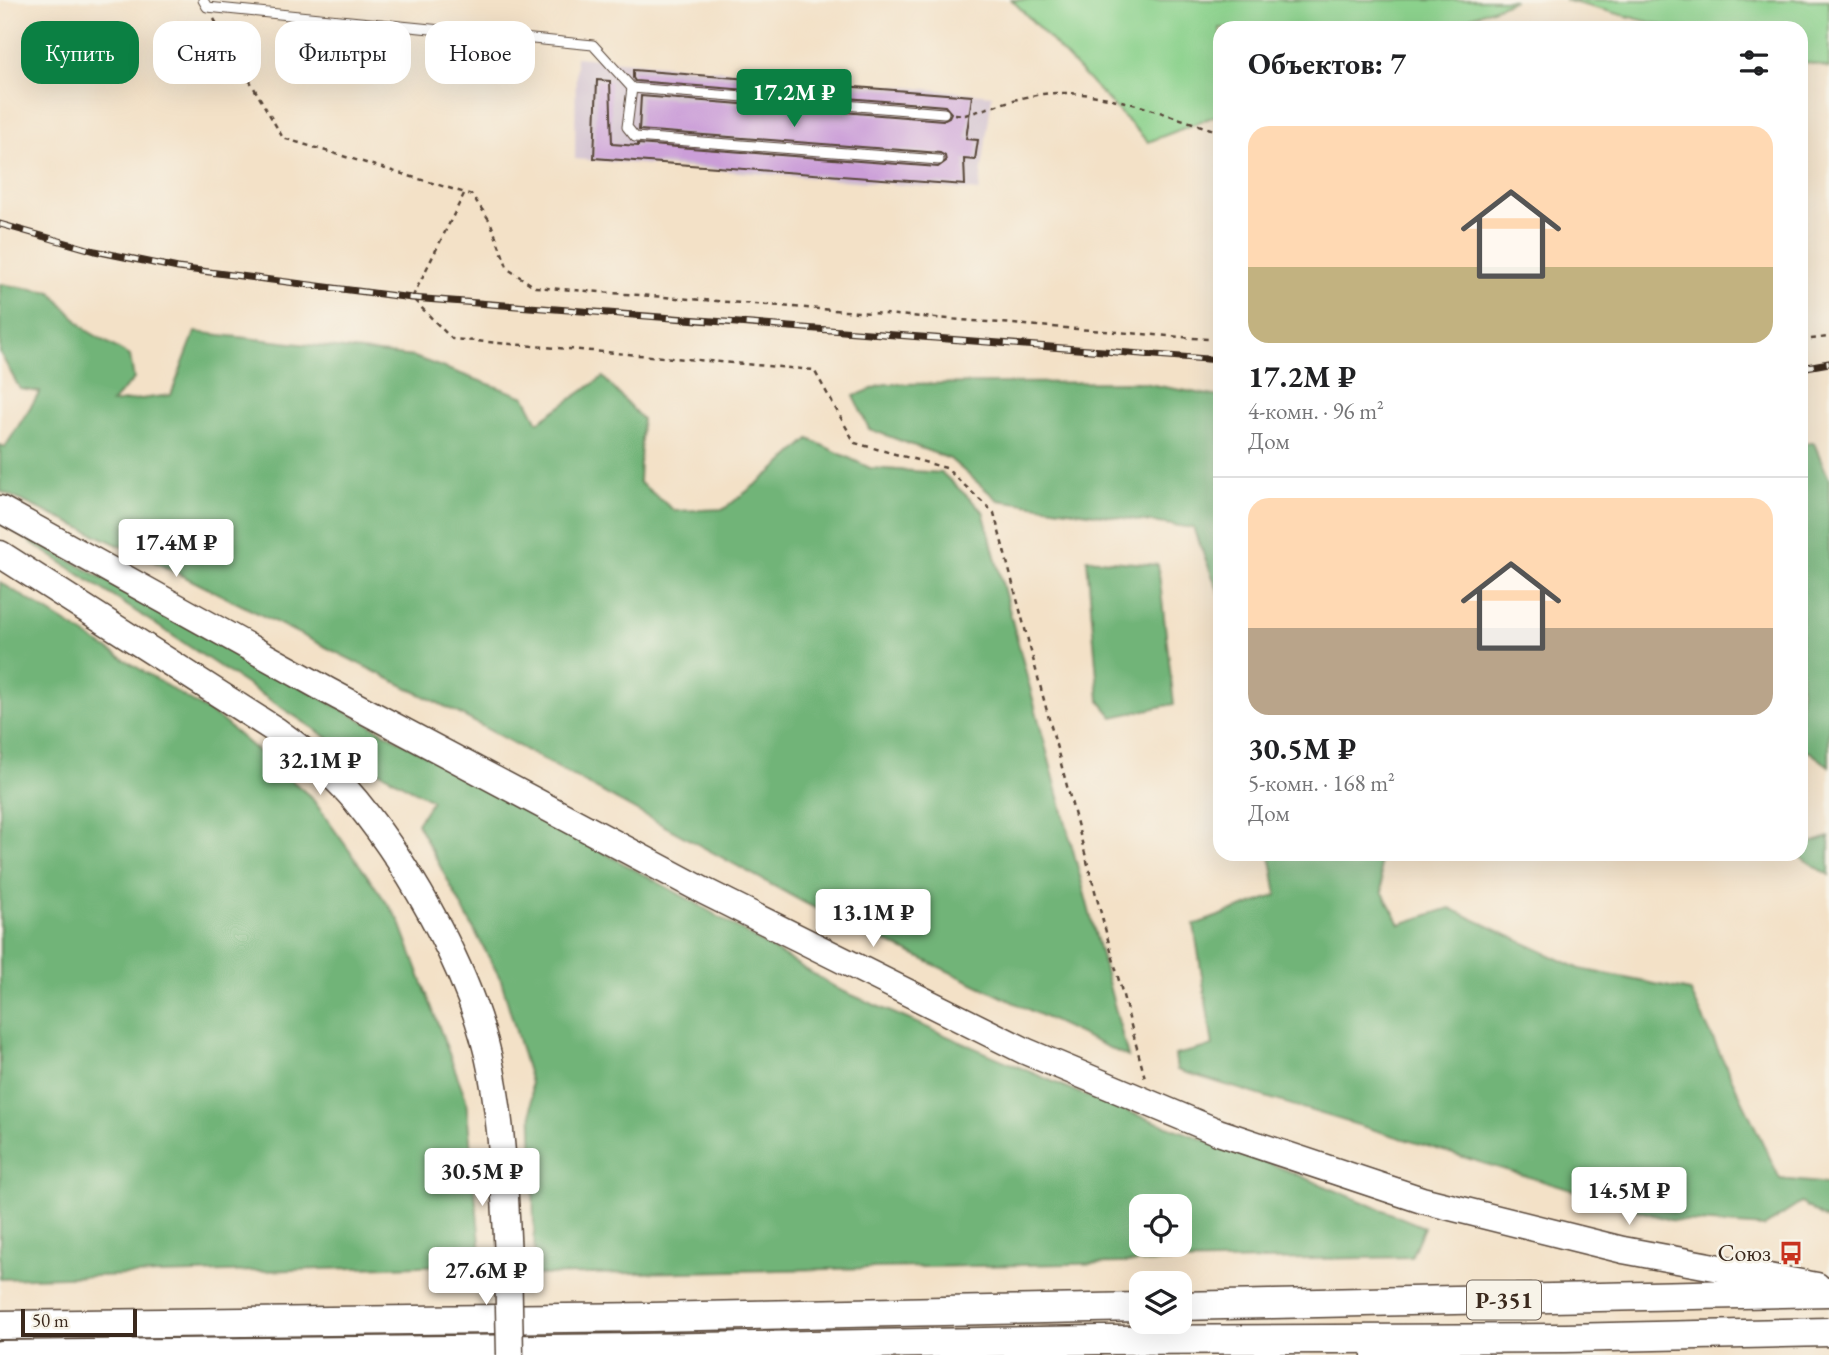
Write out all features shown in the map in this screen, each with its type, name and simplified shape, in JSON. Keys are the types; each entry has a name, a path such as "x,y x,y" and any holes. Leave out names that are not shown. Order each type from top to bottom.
{"main road":[{"path":"0,509 328,691 704,891 1026,1051 1218,1132 1422,1200 1623,1250 1829,1290"},
{"path":"0,554 287,738 335,779 375,827 417,892 445,942 480,1025 491,1066 498,1109 508,1259 510,1355"},
{"name":"Р-351","path":"1192,1306 1829,1290"},
{"path":"0,1325 652,1317 1129,1307"},
{"name":"Р-351","path":"0,1355 1101,1340 1565,1338 1829,1332"},
{"path":"1375,1355 1520,1346 1565,1338"},
{"path":"641,1348 704,1355"}],"lane":[{"path":"205,4 593,45 632,88 944,113"},
{"path":"632,88 627,127 635,137 939,160"}],"path":[{"path":"205,4 284,138 472,195 490,221 508,269 535,287 1213,339"},
{"path":"944,113 965,115 1042,94 1081,93 1130,104 1213,130"},
{"path":"464,194 412,298 452,339 814,370 855,443 946,468 994,513 1152,1104"},
{"path":"1808,339 1829,337"}],"shaded area":[{"path":"576,57 992,95 979,191 575,159"}],"green space":[{"path":"1012,0 1515,0 1461,21 1213,21 1213,117 1148,142"},
{"path":"1564,0 1829,0 1829,68 1808,63 1808,21 1646,21"},
{"path":"0,284 51,292 86,330 130,356 134,379 111,403 171,395 195,332 414,357 525,397 538,422 603,377 642,419 639,482 675,511 724,509 809,439 870,468 942,473 983,511 1128,1057 805,903 458,713 149,559 0,491 0,445 5,447 40,392 20,389 0,353"},
{"path":"1137,382 1213,396 1213,578 1193,528 998,500 950,459 869,429 854,396 885,384"},
{"path":"1808,443 1814,443 1829,479 1829,766 1810,752"},
{"path":"0,522 694,902 840,990 1091,1098 1279,1167 1424,1227 1411,1257 535,1275 531,1083 501,980 417,823 432,800 378,771"},
{"path":"1087,559 1158,565 1174,704 1113,717 1099,700"},
{"path":"0,582 220,719 311,797 399,920 466,1099 482,1264 0,1279"},
{"path":"1829,837 1829,875 1807,861 1808,844"},
{"path":"1271,861 1379,861 1383,893 1400,924 1450,908 1580,969 1690,991 1780,1179 1829,1184 1829,1221 1801,1203 1764,1227 1670,1220 1177,1070 1175,1055 1213,1046 1194,925 1277,895"}],"building":[{"path":"633,70 972,96 966,139 978,140 975,160 964,159 965,185 594,158 597,80 610,81 612,144 938,167 946,161 945,156 940,153 639,130 641,96 943,120 951,113 945,106 635,81"}],"railway":[{"path":"0,224 95,251 178,268 412,298 1213,359"},
{"path":"1808,367 1829,363"}],"place":[{"name":"Союз","path":"1791,1253"}]}
